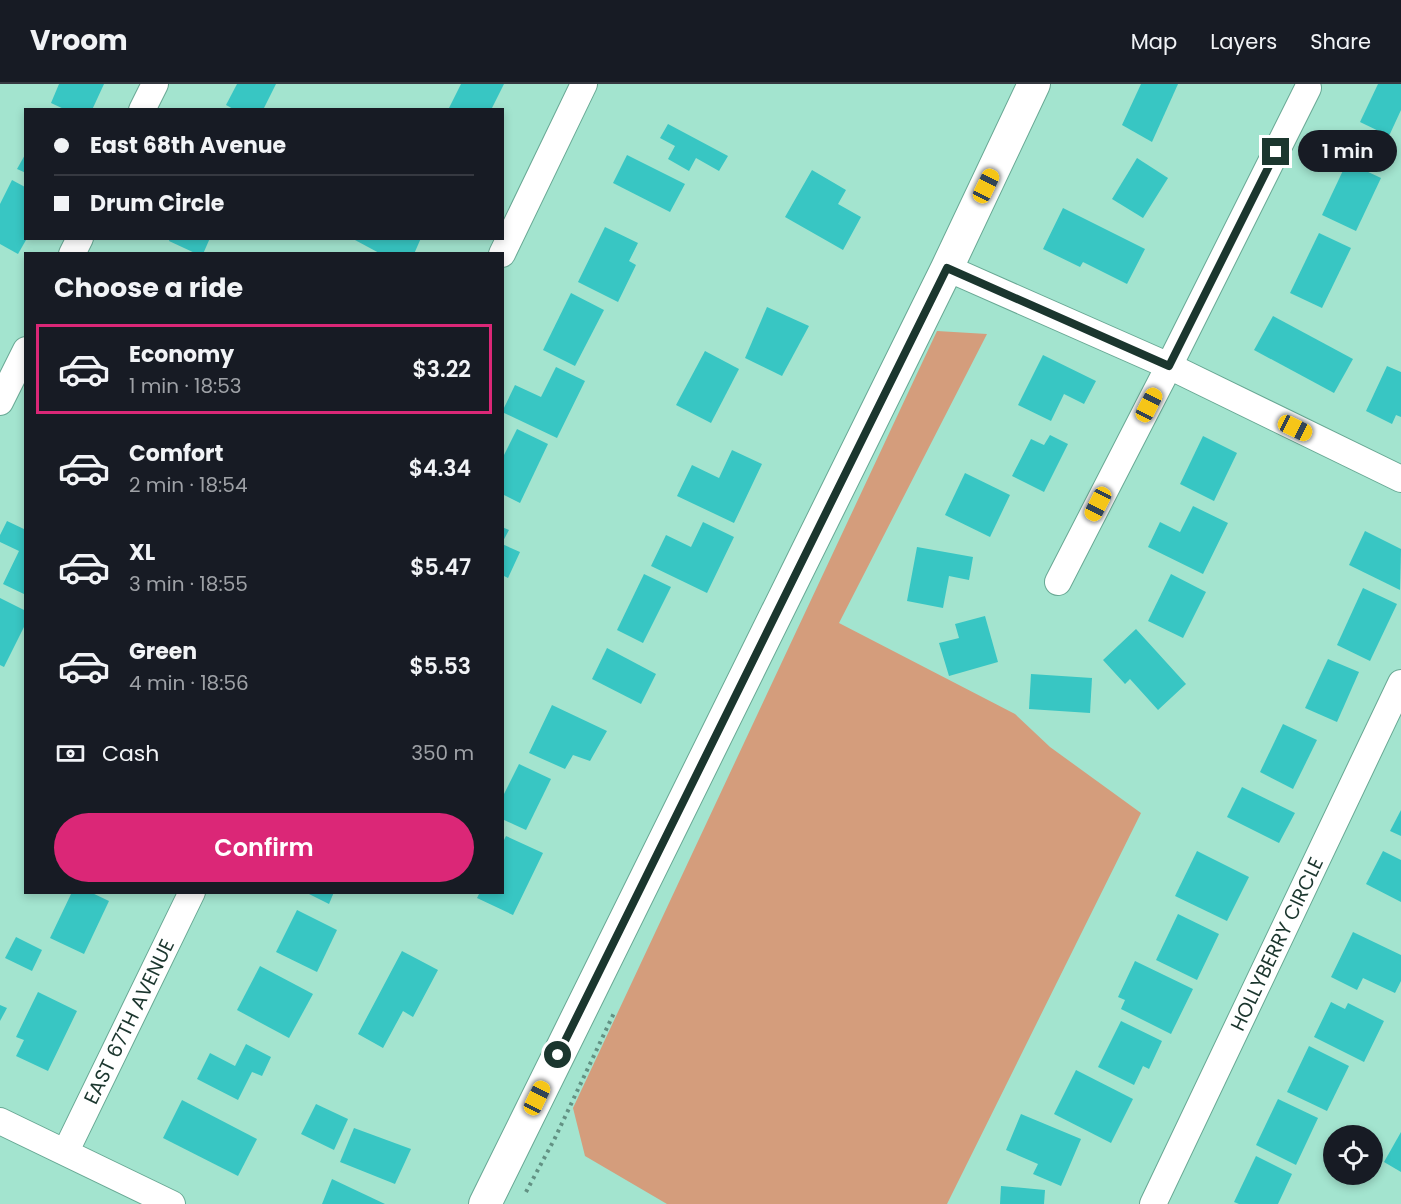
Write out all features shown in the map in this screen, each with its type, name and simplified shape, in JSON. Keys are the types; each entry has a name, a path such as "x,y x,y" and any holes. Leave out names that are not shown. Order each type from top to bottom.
{"street":[{"path":"143,108 155,84"},
{"path":"503,252 584,84"},
{"path":"485,1204 947,268 1034,84"},
{"path":"1058,582 1308,88"},
{"path":"947,268 1169,366 1401,479"},
{"path":"0,402 24,354"},
{"name":"HOLLYBERRY CIRCLE","path":"1154,1204 1401,683"},
{"name":"EAST 67TH AVENUE","path":"66,1151 191,894"},
{"path":"0,1121 172,1204"}],"shaded area":[{"path":"937,331 987,334 839,623 1015,714 1050,747 1141,813 947,1204 667,1204 585,1156 573,1108"}],"building":[{"path":"59,84 104,84 93,108 62,108 51,103"},
{"path":"237,84 276,84 264,108 231,108 226,105"},
{"path":"461,84 504,84 492,108 449,108"},
{"path":"1141,84 1178,84 1152,142 1122,125"},
{"path":"1378,84 1401,84 1401,110 1389,136 1360,122"},
{"path":"668,124 728,156 719,171 696,158 689,171 668,159 675,146 660,138"},
{"path":"627,155 685,184 670,212 613,183"},
{"path":"24,157 24,172 17,169"},
{"path":"1137,158 1168,178 1143,218 1112,199"},
{"path":"1347,162 1381,178 1356,231 1322,215"},
{"path":"812,170 846,190 838,204 861,217 843,250 785,217"},
{"path":"12,180 24,186 24,240 26,240 18,254 0,244 0,204"},
{"path":"1063,208 1145,249 1127,284 1083,262 1080,267 1043,249"},
{"path":"605,227 638,243 629,261 636,265 618,302 578,282"},
{"path":"1319,233 1351,248 1322,308 1290,293"},
{"path":"209,240 204,252 193,252 169,241"},
{"path":"355,240 420,240 415,252 377,252"},
{"path":"571,293 604,310 575,366 543,350"},
{"path":"767,307 809,326 782,376 745,358"},
{"path":"1273,316 1353,359 1334,393 1254,350"},
{"path":"705,351 739,369 711,423 676,405"},
{"path":"1043,355 1096,381 1084,404 1064,394 1051,421 1018,405"},
{"path":"1387,366 1401,372 1401,417 1396,415 1392,424 1366,411"},
{"path":"556,367 585,381 557,438 504,413 504,408 515,385 541,397"},
{"path":"517,429 548,444 520,503 504,495 504,455"},
{"path":"1050,435 1068,444 1044,492 1012,476 1031,439 1044,445"},
{"path":"1203,436 1237,453 1214,501 1180,484"},
{"path":"732,450 762,464 734,523 677,496 692,465 719,478"},
{"path":"965,473 1010,495 990,537 945,515"},
{"path":"1193,506 1228,523 1203,574 1148,547 1160,522 1180,532"},
{"path":"7,521 24,529 24,594 3,584 19,551 0,542 0,535"},
{"path":"703,522 734,537 707,593 651,566 666,535 691,547"},
{"path":"504,528 509,530 504,539"},
{"path":"1365,531 1401,549 1400,590 1349,565"},
{"path":"504,545 520,552 508,578 504,576"},
{"path":"917,547 973,557 969,580 949,576 943,608 907,601"},
{"path":"644,574 671,587 643,643 617,630"},
{"path":"1171,574 1206,592 1183,638 1148,621"},
{"path":"1363,588 1397,604 1370,661 1337,645"},
{"path":"0,598 24,610 24,627 4,667 0,665"},
{"path":"985,616 998,662 949,676 939,643 959,638 955,624"},
{"path":"1136,629 1186,684 1158,710 1130,679 1125,684 1103,660"},
{"path":"607,648 656,674 641,704 592,679"},
{"path":"1328,659 1359,672 1337,722 1305,708"},
{"path":"1031,674 1092,678 1090,713 1029,709"},
{"path":"552,705 607,731 590,761 573,755 565,769 529,753"},
{"path":"1283,724 1317,740 1293,789 1260,772"},
{"path":"519,764 551,779 526,830 504,820 504,794"},
{"path":"1242,787 1295,813 1279,843 1227,817"},
{"path":"1401,810 1401,836 1390,831"},
{"path":"506,836 543,853 513,915 477,898 479,894 504,894 504,840"},
{"path":"1197,851 1249,877 1227,921 1175,896"},
{"path":"1383,851 1401,860 1401,902 1366,884"},
{"path":"71,894 94,894 109,901 84,954 50,938"},
{"path":"309,894 333,894 329,904"},
{"path":"297,910 337,930 317,972 276,952"},
{"path":"1178,914 1219,934 1197,980 1156,960"},
{"path":"1353,932 1401,955 1401,981 1395,993 1363,978 1357,990 1331,977"},
{"path":"16,937 42,950 32,971 5,958"},
{"path":"402,951 438,970 413,1017 403,1011 383,1048 358,1034"},
{"path":"1135,961 1193,989 1171,1034 1121,1009 1125,1000 1118,997"},
{"path":"260,966 313,994 289,1038 237,1010"},
{"path":"38,992 77,1011 48,1071 16,1056 24,1040 16,1037"},
{"path":"1331,1002 1345,1009 1348,1003 1384,1021 1364,1062 1314,1037"},
{"path":"0,1005 7,1008 0,1021"},
{"path":"1121,1021 1162,1041 1149,1069 1143,1066 1134,1085 1098,1067"},
{"path":"246,1044 271,1057 262,1076 252,1072 238,1100 197,1079 210,1053 235,1066"},
{"path":"1309,1046 1349,1066 1327,1111 1287,1092"},
{"path":"1076,1070 1133,1099 1111,1143 1054,1114"},
{"path":"1278,1099 1318,1118 1296,1165 1256,1145"},
{"path":"182,1100 257,1139 238,1176 163,1138"},
{"path":"316,1104 348,1119 334,1150 301,1134"},
{"path":"1021,1114 1081,1139 1061,1186 1033,1174 1038,1164 1006,1150"},
{"path":"354,1128 411,1149 395,1184 340,1162"},
{"path":"1401,1132 1401,1172 1384,1162"},
{"path":"1256,1156 1292,1174 1278,1204 1234,1202"},
{"path":"332,1179 385,1204 322,1204"},
{"path":"1001,1186 1045,1190 1044,1204 1000,1204"}],"route":[{"path":"558,1055 947,268 1169,366 1276,152"}]}
